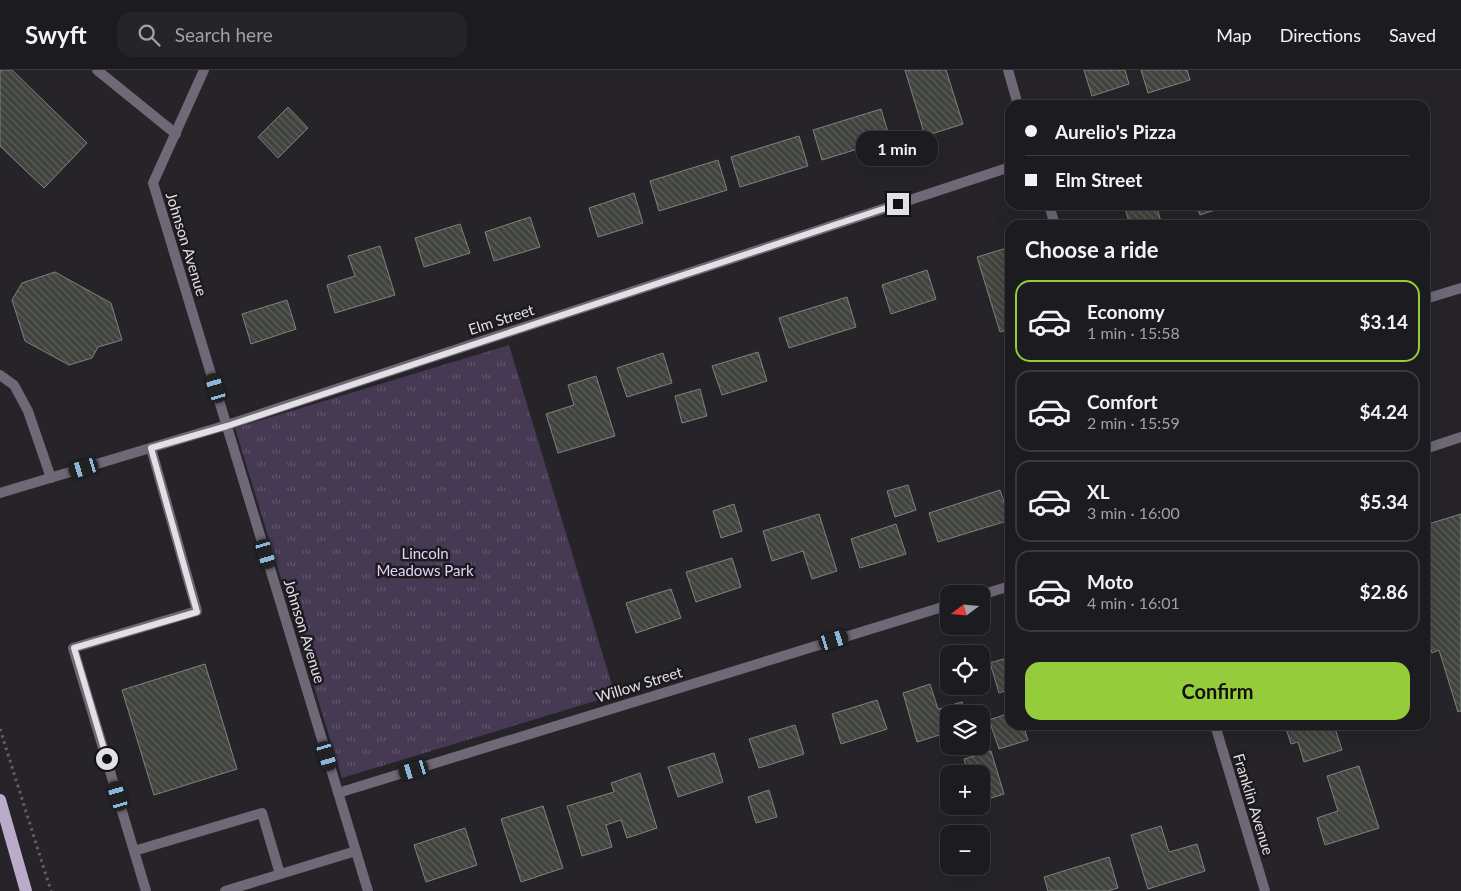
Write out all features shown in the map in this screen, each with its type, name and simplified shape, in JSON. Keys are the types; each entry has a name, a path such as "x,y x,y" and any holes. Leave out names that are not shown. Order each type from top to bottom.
{"main road":[{"path":"0,800 26,891"}],"street":[{"path":"97,70 176,134"},
{"name":"Johnson Avenue","path":"204,70 153,183 368,891"},
{"path":"1008,70 1017,100"},
{"name":"Elm Street","path":"0,493 227,426 1005,169"},
{"path":"1430,298 1461,288"},
{"path":"0,375 14,385 28,411 51,478"},
{"path":"1430,447 1461,437"},
{"path":"146,891 74,648 197,612 151,448"},
{"path":"990,592 1005,587"},
{"name":"Willow Street","path":"338,793 940,607"},
{"name":"Franklin Avenue","path":"1216,730 1265,891"},
{"path":"134,851 262,813 280,874"},
{"path":"225,891 356,851"}],"path":[{"path":"0,728 51,891"}],"green space":[{"name":"Lincoln Meadows Park","path":"509,345 615,695 342,778 235,428"}],"building":[{"path":"0,70 12,70 87,143 44,188 0,146"},
{"path":"905,70 946,70 963,124 925,136"},
{"path":"1084,70 1125,70 1129,84 1092,96"},
{"path":"1141,70 1187,70 1190,80 1148,93"},
{"path":"288,107 308,128 278,158 258,137"},
{"path":"881,109 890,139 822,160 813,130"},
{"path":"799,136 808,166 740,187 731,157"},
{"path":"718,160 727,190 659,211 650,181"},
{"path":"634,193 643,223 598,237 589,208"},
{"path":"1126,210 1158,210 1160,220 1128,220"},
{"path":"1198,210 1215,210 1200,215"},
{"path":"530,217 540,247 494,261 485,232"},
{"path":"460,224 470,253 424,267 415,238"},
{"path":"380,246 395,295 335,313 327,285 355,276 348,256"},
{"path":"1005,249 1005,330 1000,332 977,257"},
{"path":"927,270 936,299 891,314 882,285"},
{"path":"55,272 111,303 122,340 98,347 92,358 69,365 25,341 12,300 22,283"},
{"path":"847,297 856,327 789,348 779,318"},
{"path":"287,300 296,329 251,344 242,314"},
{"path":"758,352 767,381 722,395 712,366"},
{"path":"663,353 672,383 627,397 617,368"},
{"path":"596,376 615,436 558,453 546,414 574,405 568,385"},
{"path":"700,389 707,416 682,423 675,396"},
{"path":"908,485 916,510 895,517 887,491"},
{"path":"1000,490 1005,505 1005,522 938,542 929,513"},
{"path":"734,504 742,531 721,538 713,511"},
{"path":"819,514 837,571 812,579 803,551 772,561 763,531"},
{"path":"1461,514 1461,711 1458,712 1439,650 1432,653 1430,646 1430,523"},
{"path":"896,524 906,554 860,568 851,539"},
{"path":"732,558 741,587 696,602 686,572"},
{"path":"671,589 681,618 636,633 626,603"},
{"path":"1005,658 1005,691 999,693 990,663"},
{"path":"205,664 237,769 154,795 122,690"},
{"path":"930,684 938,709 940,708 940,735 917,742 903,693"},
{"path":"877,700 887,729 841,744 832,714"},
{"path":"962,702 963,705 952,705"},
{"path":"1005,715 1005,730 1025,730 1028,740 999,749 990,720"},
{"path":"795,725 804,754 759,768 749,739"},
{"path":"1287,730 1336,730 1342,750 1304,762 1298,742 1291,744"},
{"path":"990,751 1004,794 990,798 990,765 966,765 964,759 978,755 990,755"},
{"path":"714,753 723,782 678,797 668,767"},
{"path":"1359,766 1379,828 1325,845 1317,818 1338,811 1327,776"},
{"path":"640,773 657,828 627,838 621,820 606,825 612,847 582,856 567,806 614,792 611,783"},
{"path":"769,790 777,817 756,823 748,797"},
{"path":"543,806 563,868 521,882 501,819"},
{"path":"1161,826 1169,852 1197,844 1205,871 1148,889 1131,835"},
{"path":"465,828 477,865 426,882 414,845"},
{"path":"1109,857 1118,888 1108,891 1048,891 1044,877"}],"route":[{"path":"107,759 74,648 197,612 151,448 227,426 898,204"}]}
